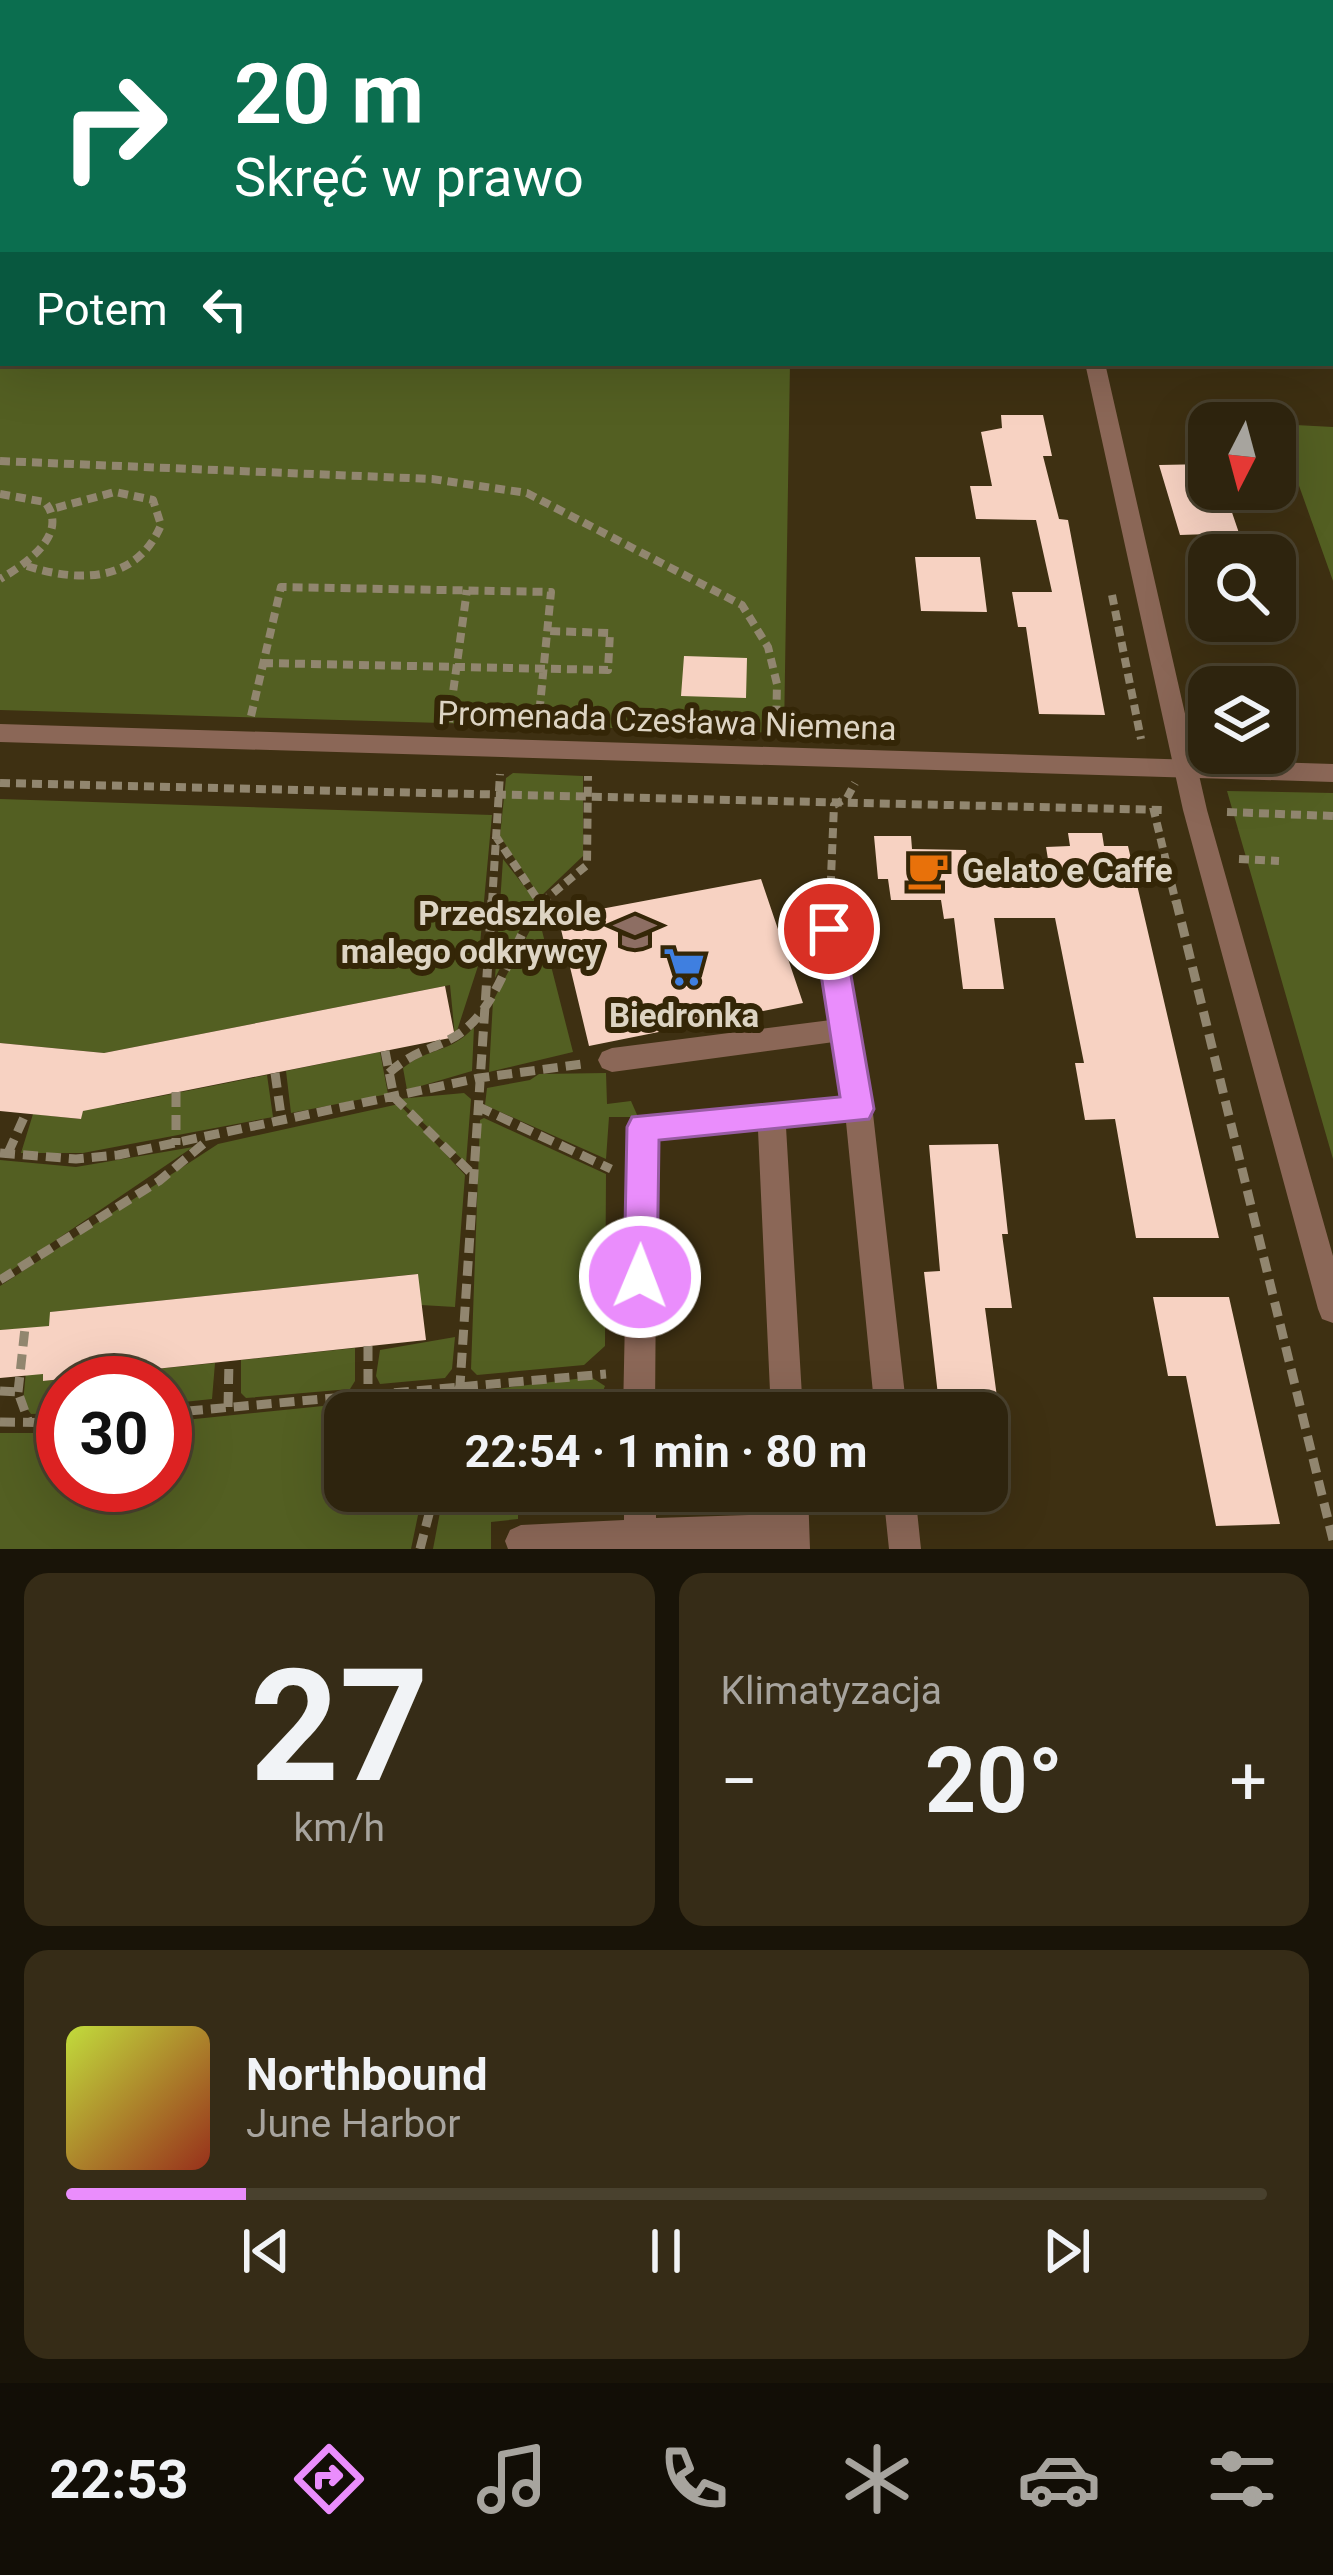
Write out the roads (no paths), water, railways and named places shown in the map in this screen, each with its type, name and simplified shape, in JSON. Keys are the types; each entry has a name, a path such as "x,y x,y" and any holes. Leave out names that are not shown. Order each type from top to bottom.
{"street":[{"path":"1096,366 1195,811 1333,1309"},
{"name":"Promenada Czesława Niemena","path":"0,734 1333,773"},
{"path":"829,929 858,1109 889,1392"},
{"path":"612,1060 845,1029"},
{"path":"640,1392 643,1127 858,1109"},
{"path":"771,1116 786,1392"},
{"path":"640,1512 640,1535"},
{"path":"901,1512 905,1549"},
{"path":"521,1541 640,1535 794,1539"}],"place":[{"name":"Gelato e Caffe","path":"928,870"},
{"name":"Przedszkole malego odkrywcy","path":"635,932"},
{"name":"Biedronka","path":"684,967"}]}
